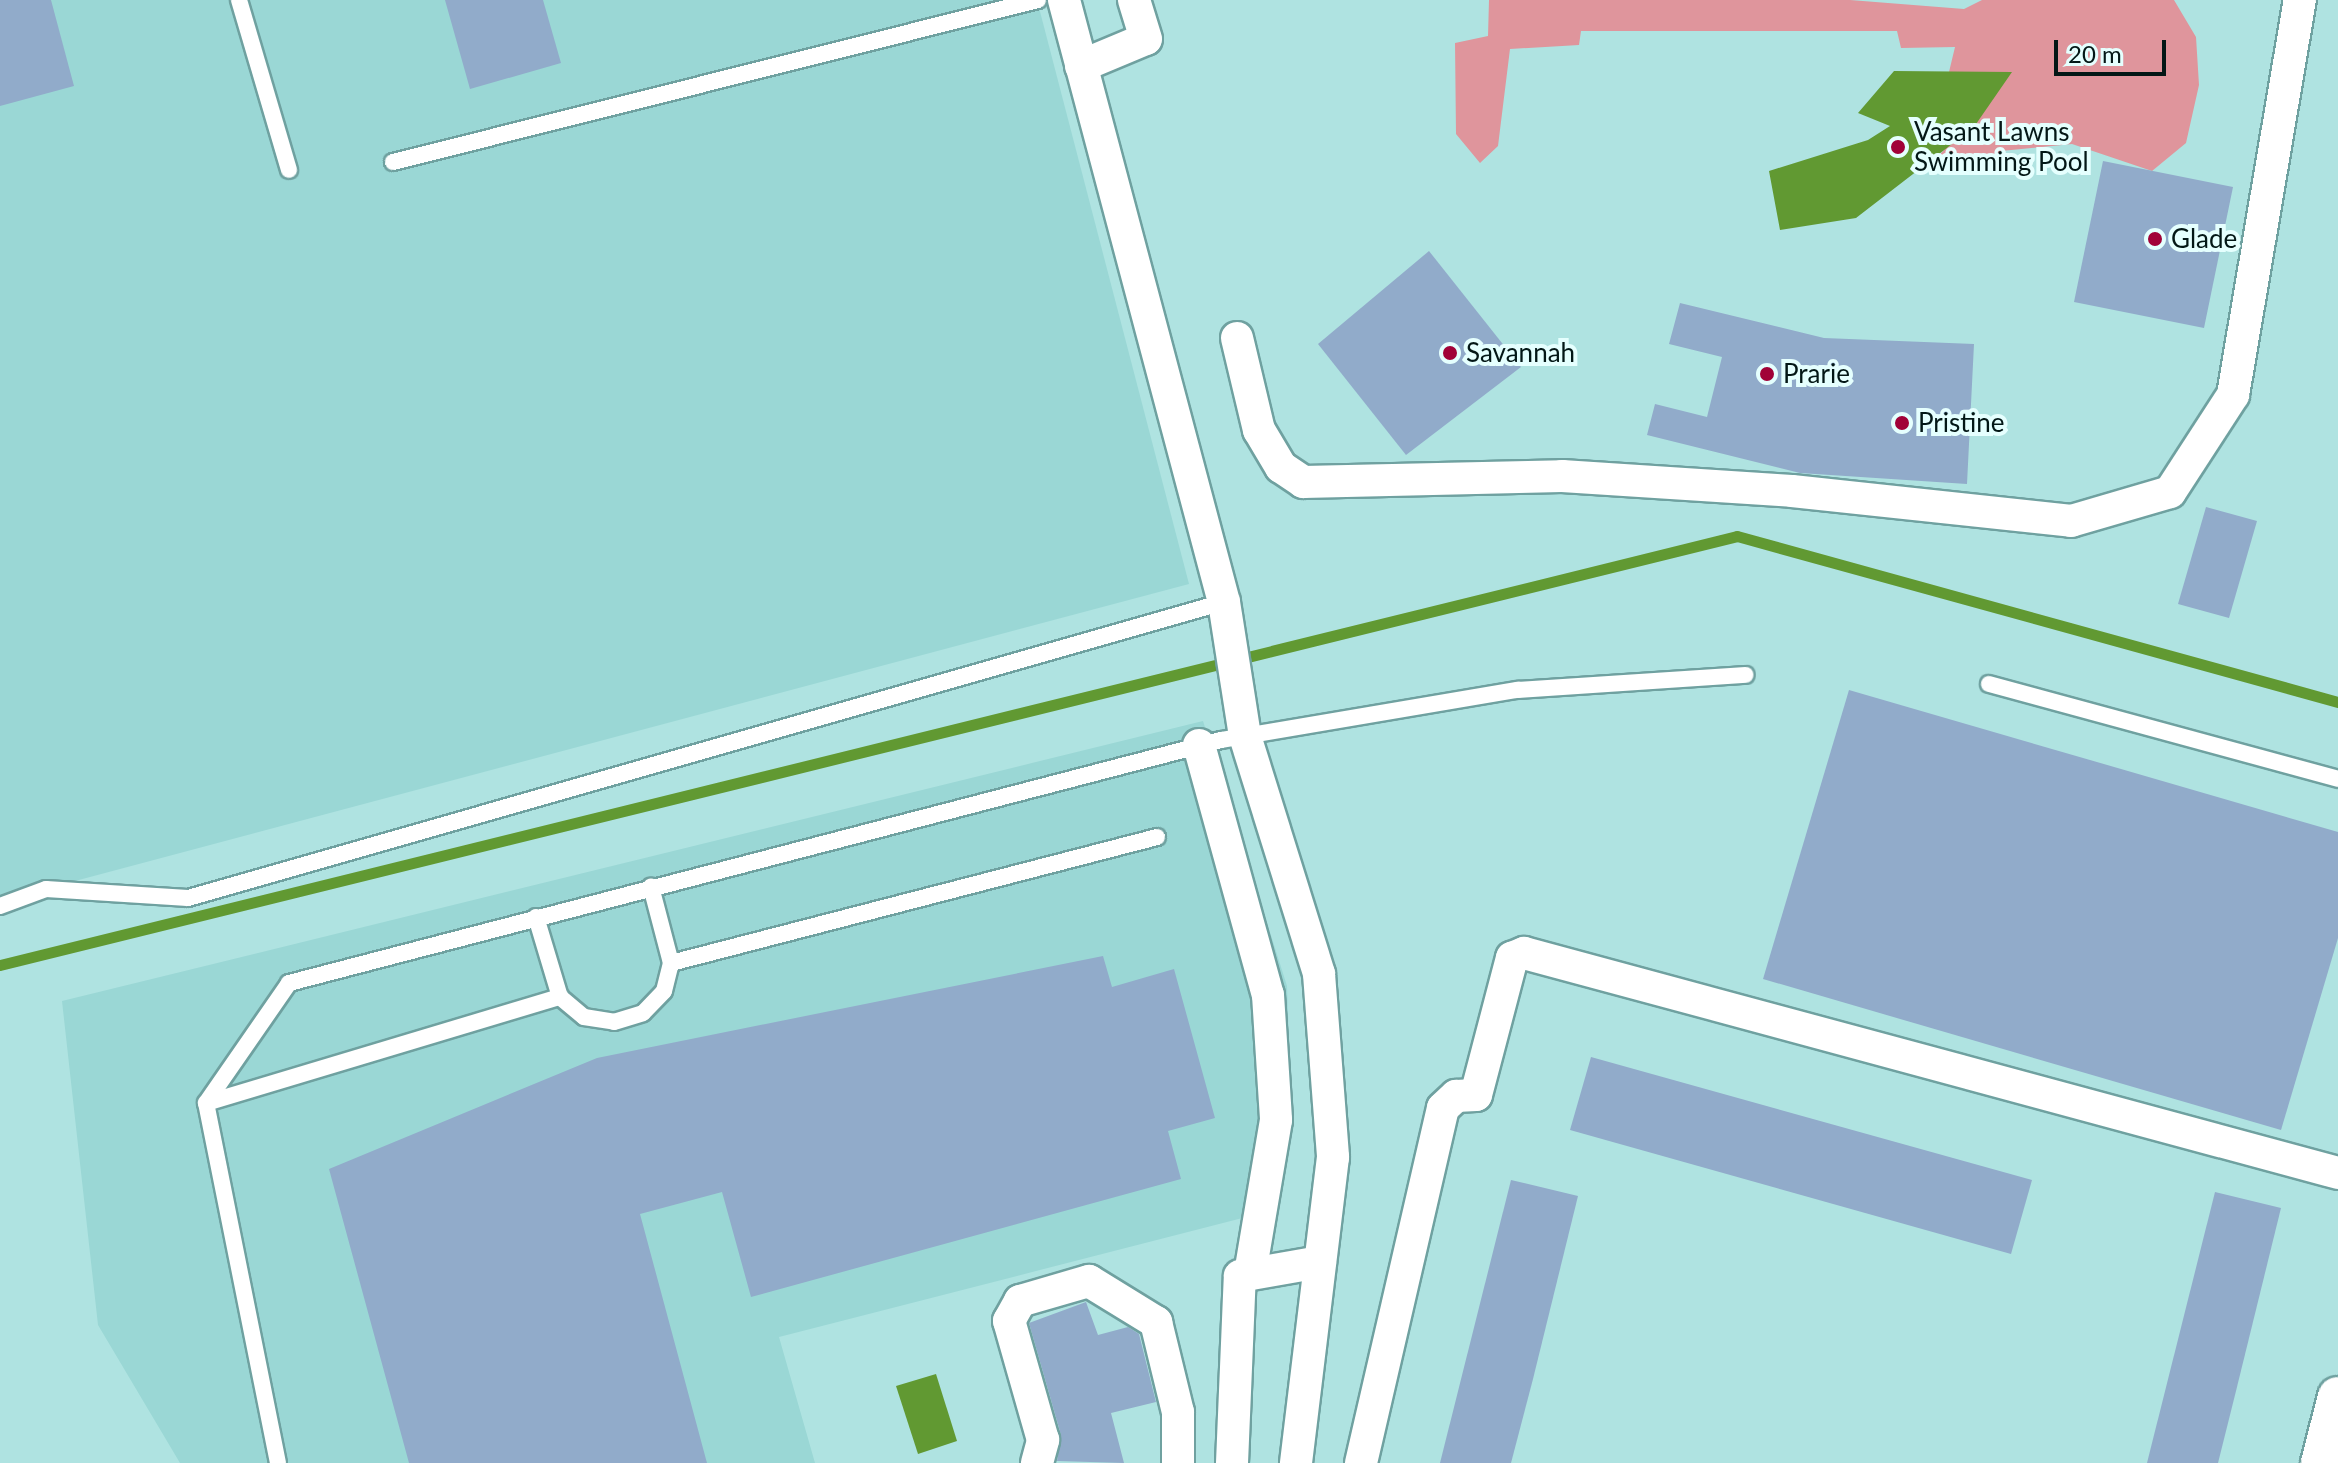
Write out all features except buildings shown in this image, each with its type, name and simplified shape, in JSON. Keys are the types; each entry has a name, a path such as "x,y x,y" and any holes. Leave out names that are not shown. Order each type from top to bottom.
{"street":[{"path":"1064,0 1224,602 1245,736 1319,974 1333,1157 1296,1463"},
{"path":"1081,66 1146,39 1134,0"},
{"path":"1237,338 1259,430 1281,467 1303,482 1562,476 1792,491 2071,521 2170,492 2233,395 2300,0"},
{"path":"1199,745 1268,995 1276,1120 1235,1277 1232,1463"},
{"path":"1361,1463 1443,1108 1456,1096 1476,1095 1512,958 1524,953 2338,1173"},
{"path":"1235,1277 1320,1262"},
{"path":"1037,1463 1043,1440 1009,1321 1020,1301 1089,1281 1156,1322 1178,1412 1178,1463"},
{"path":"2321,1463 2338,1397"}],"lane":[{"path":"239,0 289,170"},
{"path":"393,162 1038,0"},
{"path":"0,906 46,889 188,898 1224,602"},
{"path":"278,1463 206,1103 289,983 1199,745 1518,690 1746,675"},
{"path":"1989,684 2338,779"},
{"path":"671,963 1157,837"},
{"path":"536,917 560,997 584,1017 628,1017 643,1013 664,991 671,963 651,887"},
{"path":"206,1103 560,997"}],"shaded area":[{"path":"0,0 1037,0 1189,584 0,901"},
{"path":"1489,0 1850,0 1964,9 1982,0 2174,0 2196,37 2199,85 2186,143 2152,171 2072,144 2001,151 1997,168 1949,171 1937,158 2011,72 1949,72 1955,47 1901,48 1897,31 1581,31 1579,45 1510,49 1498,146 1480,163 1456,134 1455,43 1488,36"},
{"name":"Vasant Lawns Swimming Pool","path":"1894,71 2012,72 1974,127 1856,218 1780,230 1769,171 1868,140 1890,126 1858,113"},
{"path":"1203,721 1287,986 1291,1103 1258,1214 779,1337 815,1463 180,1463 98,1325 62,1001"},
{"path":"936,1374 957,1441 918,1454 896,1386"}],"waterway":[{"path":"0,965 1737,536 2338,702"}],"place":[{"name":"Vasant Lawns Swimming Pool","path":"1898,147"},
{"name":"Glade","path":"2155,239"},
{"name":"Savannah","path":"1450,353"},
{"name":"Prarie","path":"1767,374"},
{"name":"Pristine","path":"1902,423"}]}
